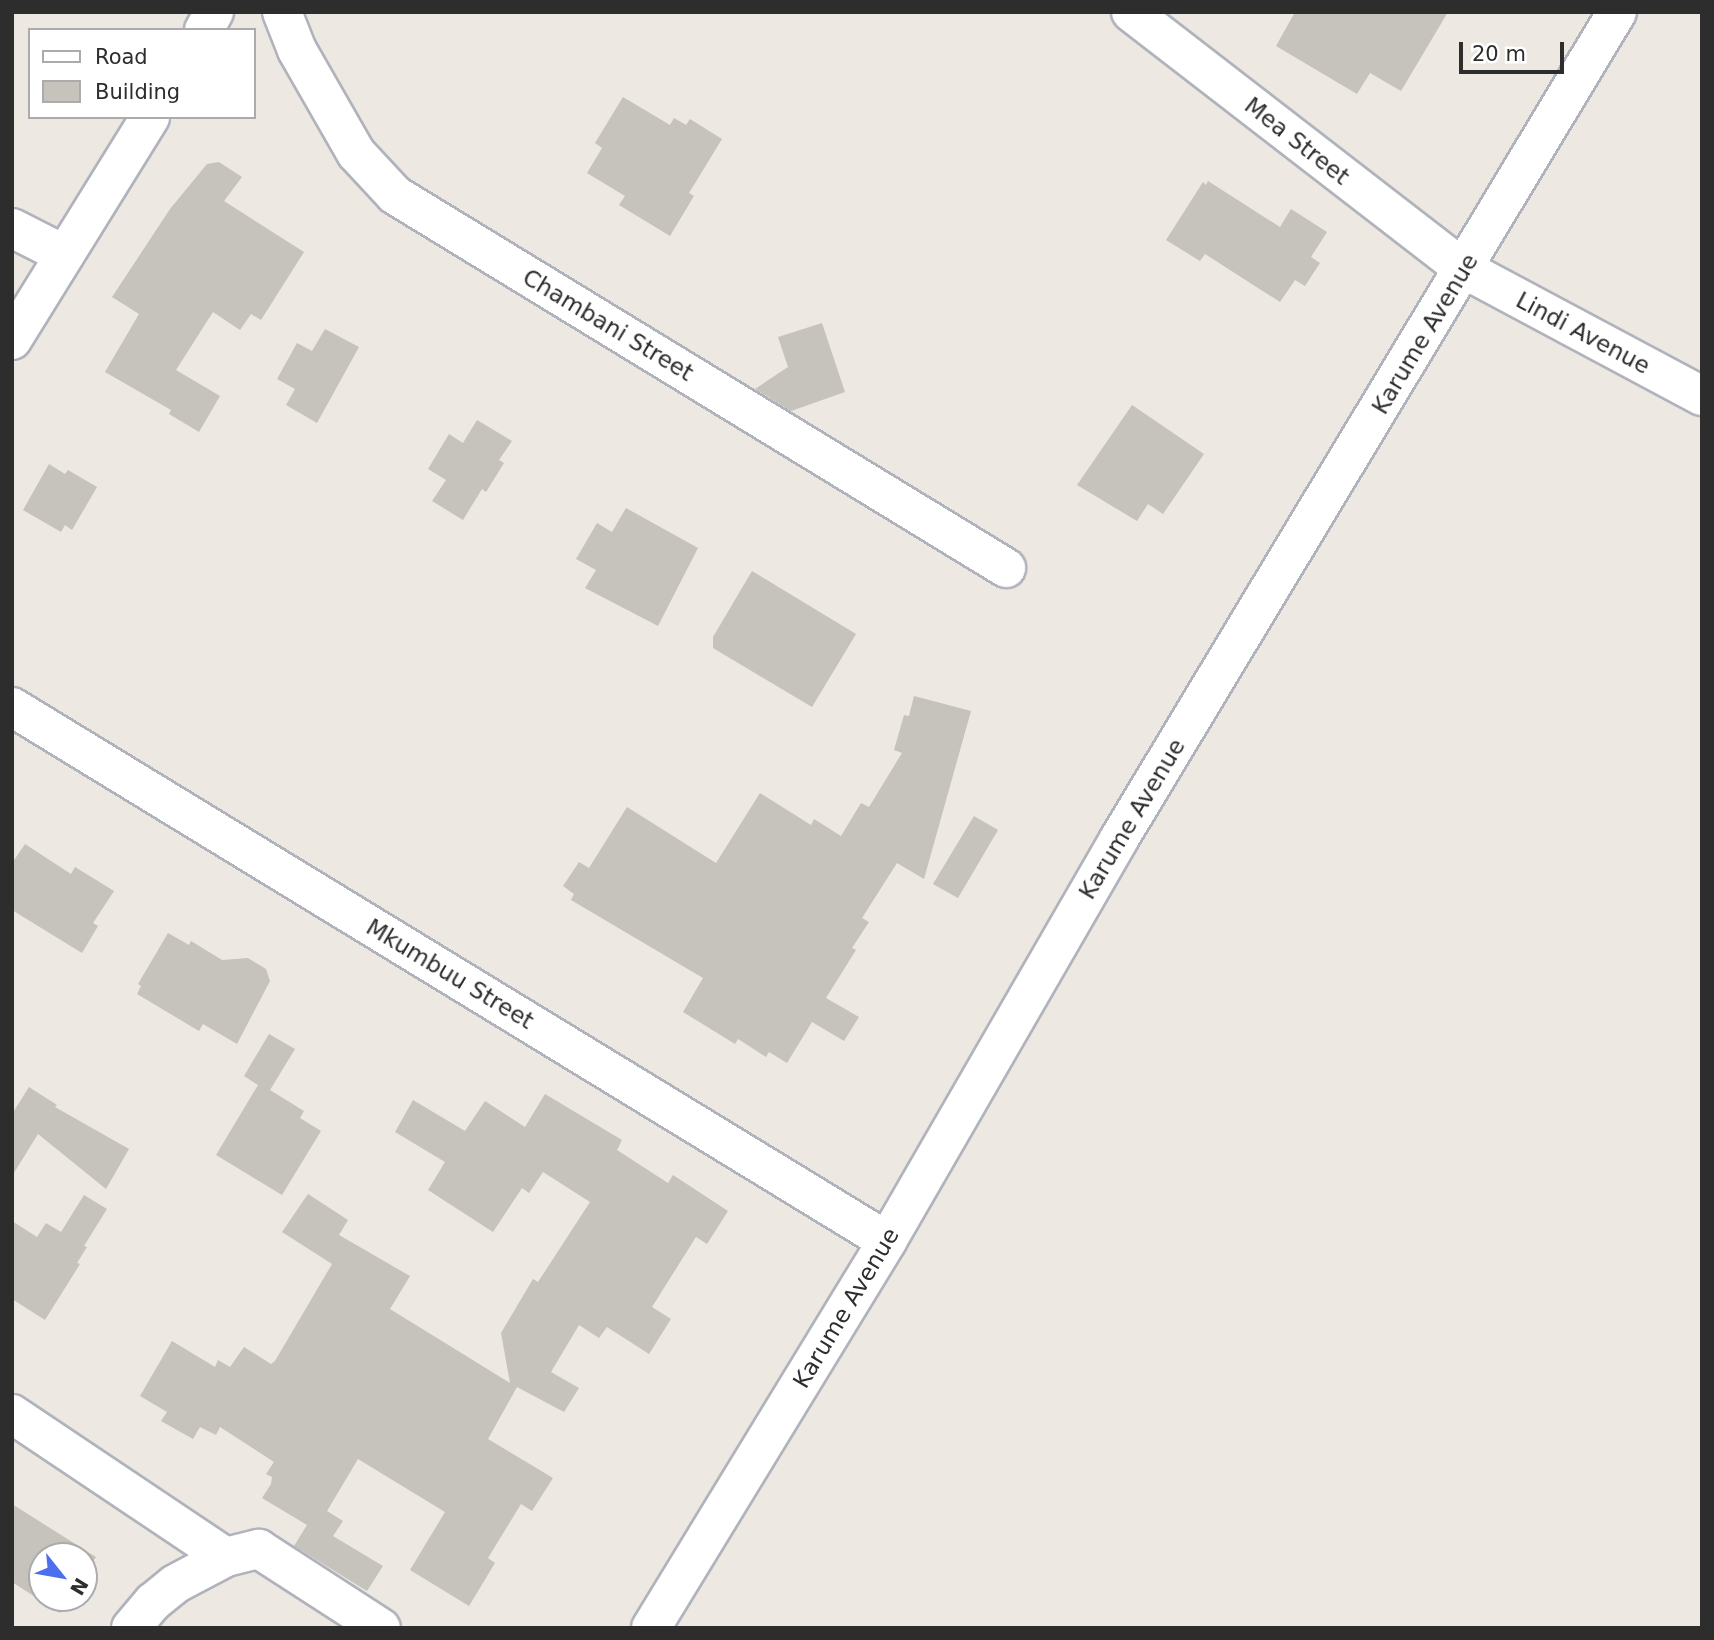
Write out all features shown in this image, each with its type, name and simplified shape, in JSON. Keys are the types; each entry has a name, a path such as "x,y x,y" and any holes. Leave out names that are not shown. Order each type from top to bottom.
{"street":[{"path":"205,28 214,12"},
{"name":"Chambani Street","path":"282,12 297,50 356,153 394,195 1006,568"},
{"name":"Mea Street","path":"1131,12 1464,269"},
{"name":"Karume Avenue","path":"650,1628 887,1241 1119,839 1617,12"},
{"path":"12,340 149,119"},
{"path":"12,228 65,255"},
{"name":"Lindi Avenue","path":"1464,269 1702,397"},
{"name":"Mkumbuu Street","path":"12,707 887,1241"},
{"path":"12,1414 226,1557"},
{"path":"131,1628 153,1602 175,1584 226,1557 259,1549 381,1628"}],"building":[{"path":"1295,12 1448,12 1401,91 1370,73 1357,94 1276,46"},
{"path":"623,97 670,125 674,118 686,125 690,119 722,139 689,193 694,196 670,236 619,205 625,196 587,173 602,148 595,143"},
{"path":"219,162 242,177 224,201 304,252 261,320 251,314 240,330 213,312 176,370 220,396 199,432 169,414 171,410 105,372 139,314 112,297 170,209 207,164"},
{"path":"1208,181 1280,227 1291,209 1327,232 1311,257 1320,263 1305,286 1295,280 1280,302 1205,254 1200,261 1166,240 1203,182 1206,185"},
{"path":"822,323 845,392 791,411 755,389 788,367 778,337"},
{"path":"325,329 359,347 317,423 286,405 295,389 277,379 297,343 312,351"},
{"path":"1132,405 1204,454 1163,514 1148,504 1137,521 1077,485"},
{"path":"477,420 512,441 499,460 504,463 486,492 482,489 463,520 432,501 446,480 428,469 449,434 463,443"},
{"path":"49,464 65,474 68,470 97,487 72,530 65,525 61,532 23,510"},
{"path":"626,508 698,548 658,626 585,588 596,570 576,559 597,523 612,532"},
{"path":"752,571 856,634 812,707 713,648 713,637"},
{"path":"914,696 971,711 924,879 897,863 862,918 869,922 852,948 856,950 826,998 859,1017 844,1041 812,1022 787,1063 769,1052 766,1057 738,1039 735,1044 683,1012 703,978 571,900 574,894 563,886 579,862 589,868 627,807 716,863 760,793 811,825 814,819 841,836 861,803 869,807 902,753 894,750 904,715 909,716"},
{"path":"974,816 998,830 958,898 933,884"},
{"path":"25,844 71,874 75,867 114,891 93,923 98,926 82,953 12,910 12,863"},
{"path":"168,933 189,945 191,941 222,960 248,958 266,969 270,981 237,1044 203,1024 199,1031 137,994 141,986 138,984"},
{"path":"269,1034 295,1049 270,1090 304,1111 300,1118 321,1131 282,1195 216,1155 258,1085 244,1076"},
{"path":"29,1087 57,1105 55,1107 129,1149 106,1189 38,1134 12,1176 12,1114"},
{"path":"545,1094 622,1140 617,1150 668,1183 673,1175 728,1211 707,1244 696,1237 652,1307 671,1319 649,1354 607,1327 599,1338 579,1325 551,1372 579,1388 564,1412 517,1387 488,1439 553,1478 532,1511 521,1504 488,1558 495,1563 469,1606 410,1570 445,1512 358,1459 327,1511 343,1521 333,1536 383,1566 367,1591 294,1546 307,1525 262,1498 271,1484 272,1477 266,1474 274,1462 220,1427 216,1435 200,1427 193,1439 161,1421 167,1412 140,1396 172,1341 215,1367 218,1360 230,1367 244,1347 271,1364 275,1361 332,1264 282,1232 308,1194 348,1220 339,1235 410,1276 390,1309 510,1383 501,1333 533,1279 538,1282 590,1202 543,1172 529,1193 522,1188 493,1232 428,1190 445,1162 395,1132 413,1100 465,1131 485,1101 525,1127"},
{"path":"84,1195 107,1209 84,1246 87,1247 77,1263 80,1264 45,1320 12,1299 12,1221 37,1237 46,1223 61,1232"},
{"path":"12,1504 72,1542 28,1542 28,1592 12,1582"}]}
